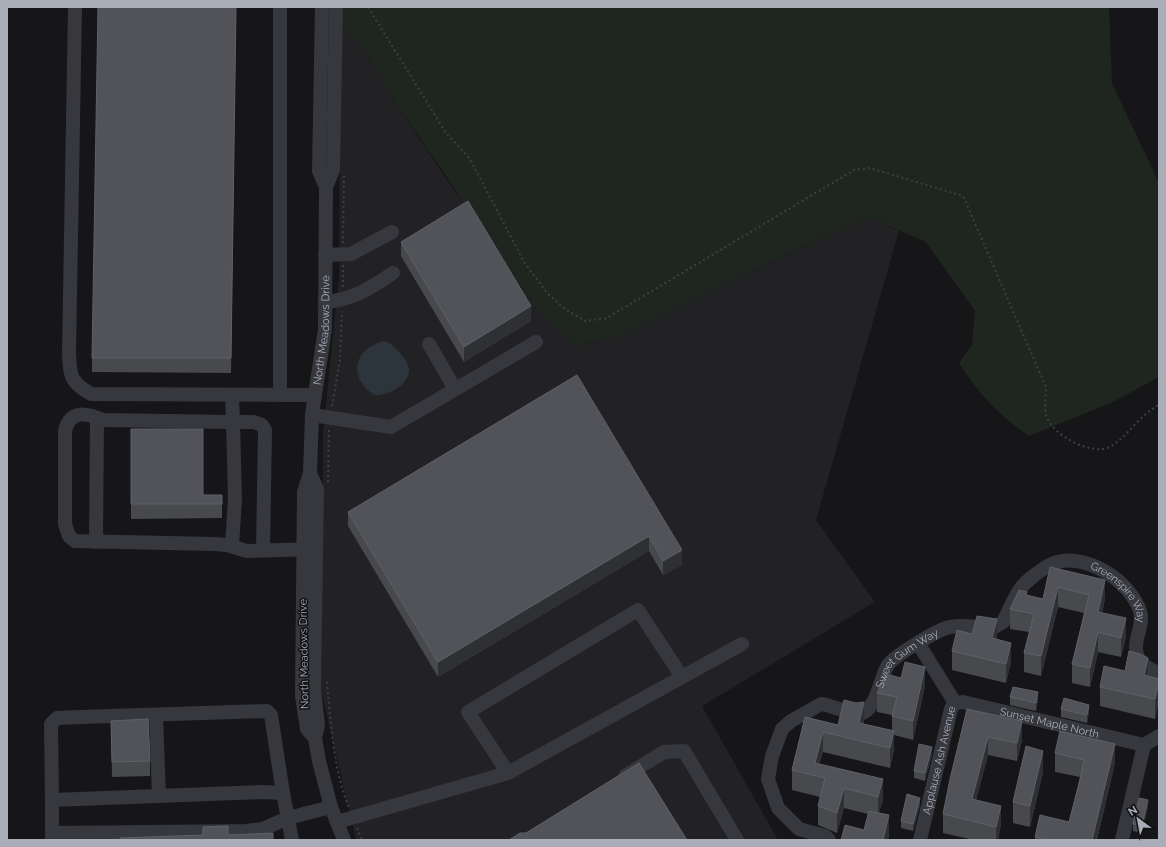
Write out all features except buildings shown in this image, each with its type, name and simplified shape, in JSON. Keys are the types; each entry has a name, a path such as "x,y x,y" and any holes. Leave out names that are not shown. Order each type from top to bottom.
{"street":[{"path":"75,7 70,373 74,382 91,394 314,396"},
{"path":"280,7 280,395"},
{"name":"North Meadows Drive","path":"322,7 319,172 326,187"},
{"name":"North Meadows Drive","path":"336,7 333,170 326,187 323,345 312,415 310,473 304,492 309,549 314,689 318,725 315,738 319,761 332,807 344,840"},
{"path":"325,255 351,254 392,232"},
{"path":"325,302 342,301 353,297 393,273"},
{"path":"312,415 391,427 536,342"},
{"path":"429,344 455,389"},
{"path":"232,395 235,499 232,546"},
{"path":"263,550 265,430 262,425 254,422 103,420 89,414 74,416 67,422 65,431 65,524 69,536 75,541 214,544 232,546 247,550 263,550 309,549"},
{"path":"96,542 97,418"},
{"name":"Greenspire Way","path":"1054,563 1073,562 1088,564 1108,573 1126,587 1141,612 1136,651 1138,657 1142,663 1159,672"},
{"name":"Sweet Gum Way","path":"829,840 825,836 799,829 778,808 768,779 772,756 782,729 791,721 821,704 859,714 867,710 873,704 888,665 937,631 949,627 993,628 998,626 1003,622 1021,588 1030,578 1054,563"},
{"path":"508,773 468,712 638,610 682,677"},
{"name":"Applause Ash Avenue","path":"918,643 955,703 951,709 920,840"},
{"path":"337,822 508,773 742,644"},
{"name":"Sunset Maple North","path":"955,703 963,702 1144,745"},
{"path":"291,839 288,818 283,793 271,715 267,711 57,718 51,724 52,837 246,830 264,828 288,818 332,807"},
{"path":"156,715 159,796"},
{"path":"1122,840 1144,745 1159,736"},
{"path":"614,783 664,752 684,751 737,840"},
{"path":"52,800 283,793"}],"path":[{"path":"368,7 446,133 470,159 524,262 548,294 565,309 585,321 607,318 854,170 870,168 963,196 1046,387 1046,416 1059,434 1079,445 1090,448 1096,449 1112,446 1147,411 1159,405"}],"shaded area":[{"path":"340,7 1109,7 1112,83 1159,183 1159,377 1113,402 1029,436 1008,420 990,403 959,363 972,345 975,311 926,242 868,217 741,276 624,335 576,346 535,306 393,99 362,46 341,27"},
{"path":"341,27 362,46 393,99 449,183 576,346 624,335 741,276 868,217 899,231 816,520 875,602 702,706 778,840 356,840 321,690 323,433 339,277"},
{"path":"383,341 392,344 395,347 407,362 409,370 406,380 402,385 385,394 374,395 360,380 358,365 360,357 365,351 373,345"}]}
